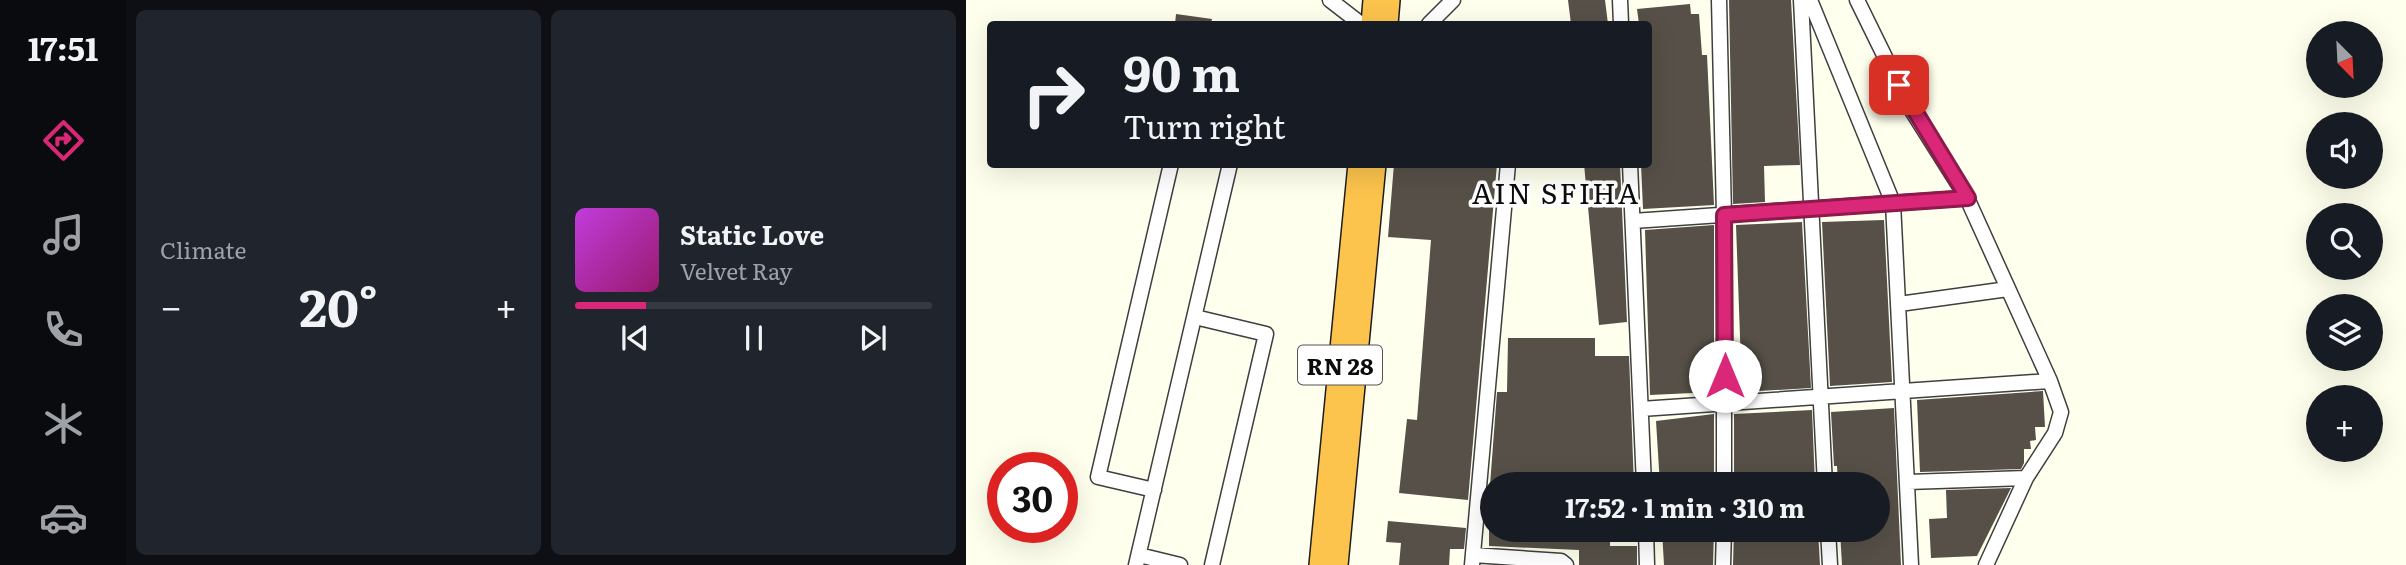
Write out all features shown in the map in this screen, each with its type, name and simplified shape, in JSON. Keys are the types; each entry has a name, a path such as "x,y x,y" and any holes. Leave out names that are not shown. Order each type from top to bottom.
{"highway":[{"path":"1371,21 1373,0"},
{"path":"1388,21 1391,0"},
{"name":"RN 28","path":"1319,565 1358,168"},
{"name":"RN 28","path":"1338,565 1376,168"}],"street":[{"path":"1331,0 1357,21"},
{"path":"1432,21 1453,0"},
{"path":"1619,0 1621,21"},
{"path":"1719,0 1724,215 1724,472"},
{"path":"1801,0 1824,472"},
{"path":"1810,0 1894,203 1911,565"},
{"path":"1857,0 1909,106 1968,198 2050,381 2061,412 2055,433 2026,478 1986,565"},
{"path":"1154,490 1098,477 1170,168"},
{"path":"1180,565 1138,560 1229,168"},
{"path":"1508,168 1472,560 1561,561 1566,565"},
{"path":"1630,168 1643,472"},
{"path":"1633,221 1968,198"},
{"path":"1899,304 2008,289"},
{"path":"1195,317 1266,334 1212,565"},
{"path":"1641,409 2050,381"},
{"path":"1908,482 2026,478"},
{"path":"1646,542 1647,565"},
{"path":"1723,565 1724,542"},
{"path":"1829,542 1830,565"}],"building":[{"path":"1568,0 1605,0 1608,21 1571,21"},
{"path":"1729,0 1791,0 1800,165 1764,166 1765,202 1733,204"},
{"path":"1690,4 1691,14 1699,14 1702,55 1707,55 1714,205 1643,209 1641,168 1652,168 1652,21 1639,21 1637,9"},
{"path":"1176,14 1212,19 1212,21 1175,21"},
{"path":"1394,168 1497,168 1468,500 1399,493 1407,419 1417,420 1431,240 1388,237"},
{"path":"1584,168 1620,168 1627,322 1599,325"},
{"path":"1884,220 1892,382 1830,386 1822,222"},
{"path":"1802,222 1811,388 1742,392 1736,225"},
{"path":"1714,225 1714,392 1650,395 1645,230"},
{"path":"1508,338 1595,338 1595,356 1629,356 1633,472 1491,472 1497,392 1507,392"},
{"path":"2043,391 2045,427 2035,427 2036,440 2030,441 2031,449 2024,449 2021,469 1920,472 1917,400"},
{"path":"1894,408 1901,565 1842,565 1841,542 1890,542 1890,472 1837,472 1837,466 1834,466 1831,412"},
{"path":"1812,410 1814,472 1734,472 1734,414"},
{"path":"1714,414 1714,472 1659,472 1656,421"},
{"path":"2011,488 1977,556 1931,558 1929,519 1947,518 1946,490"},
{"path":"1388,521 1466,528 1464,549 1450,549 1449,565 1399,565 1401,543 1386,542"},
{"path":"1489,542 1610,542 1610,546 1637,546 1637,565 1579,565 1579,550 1489,546"},
{"path":"1663,542 1714,542 1713,565 1664,565"},
{"path":"1734,542 1819,542 1820,565 1733,565"}],"district":[{"name":"AIN SFIHA","path":"1556,192"}],"route":[{"path":"1725,376 1724,215 1968,198 1909,106 1899,85"}]}
